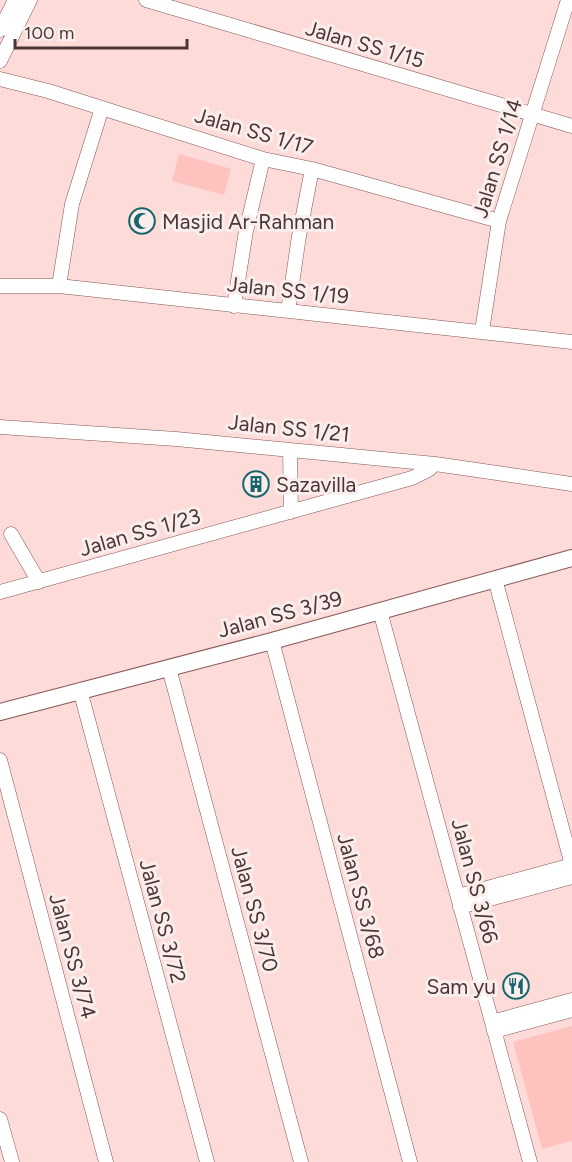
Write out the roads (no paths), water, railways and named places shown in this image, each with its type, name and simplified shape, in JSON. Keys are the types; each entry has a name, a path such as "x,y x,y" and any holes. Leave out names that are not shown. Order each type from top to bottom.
{"street":[{"path":"0,30 15,0"},
{"path":"0,61 30,0"},
{"name":"Jalan SS 1/15","path":"146,0 572,126"},
{"name":"Jalan SS 1/14","path":"482,331 499,221 568,0"},
{"name":"Jalan SS 1/17","path":"0,80 48,91 263,159 312,169 499,221"},
{"path":"59,286 72,204 102,108"},
{"path":"234,306 246,231 263,159"},
{"path":"288,311 312,169"},
{"name":"Jalan SS 1/19","path":"0,286 59,286 572,342"},
{"name":"Jalan SS 1/21","path":"0,428 176,439 435,464 572,484"},
{"path":"290,450 291,512"},
{"name":"Jalan SS 1/23","path":"0,592 412,478 435,464"},
{"path":"11,534 39,582"},
{"name":"Jalan SS 3/39","path":"0,712 572,558"},
{"path":"459,901 572,865 495,579"},
{"name":"Jalan SS 3/66","path":"380,611 530,1162"},
{"name":"Jalan SS 3/68","path":"272,640 410,1162"},
{"name":"Jalan SS 3/70","path":"169,668 301,1162"},
{"name":"Jalan SS 3/72","path":"80,690 207,1162"},
{"name":"Jalan SS 3/74","path":"0,760 106,1162"},
{"path":"459,901 572,877"},
{"path":"493,1027 572,1000"},
{"path":"493,1027 572,1010"},
{"path":"0,1119 12,1162"}],"place":[{"name":"Masjid Ar-Rahman","path":"142,221"},
{"name":"Sazavilla","path":"256,484"},
{"name":"Sam yu","path":"516,986"}]}
